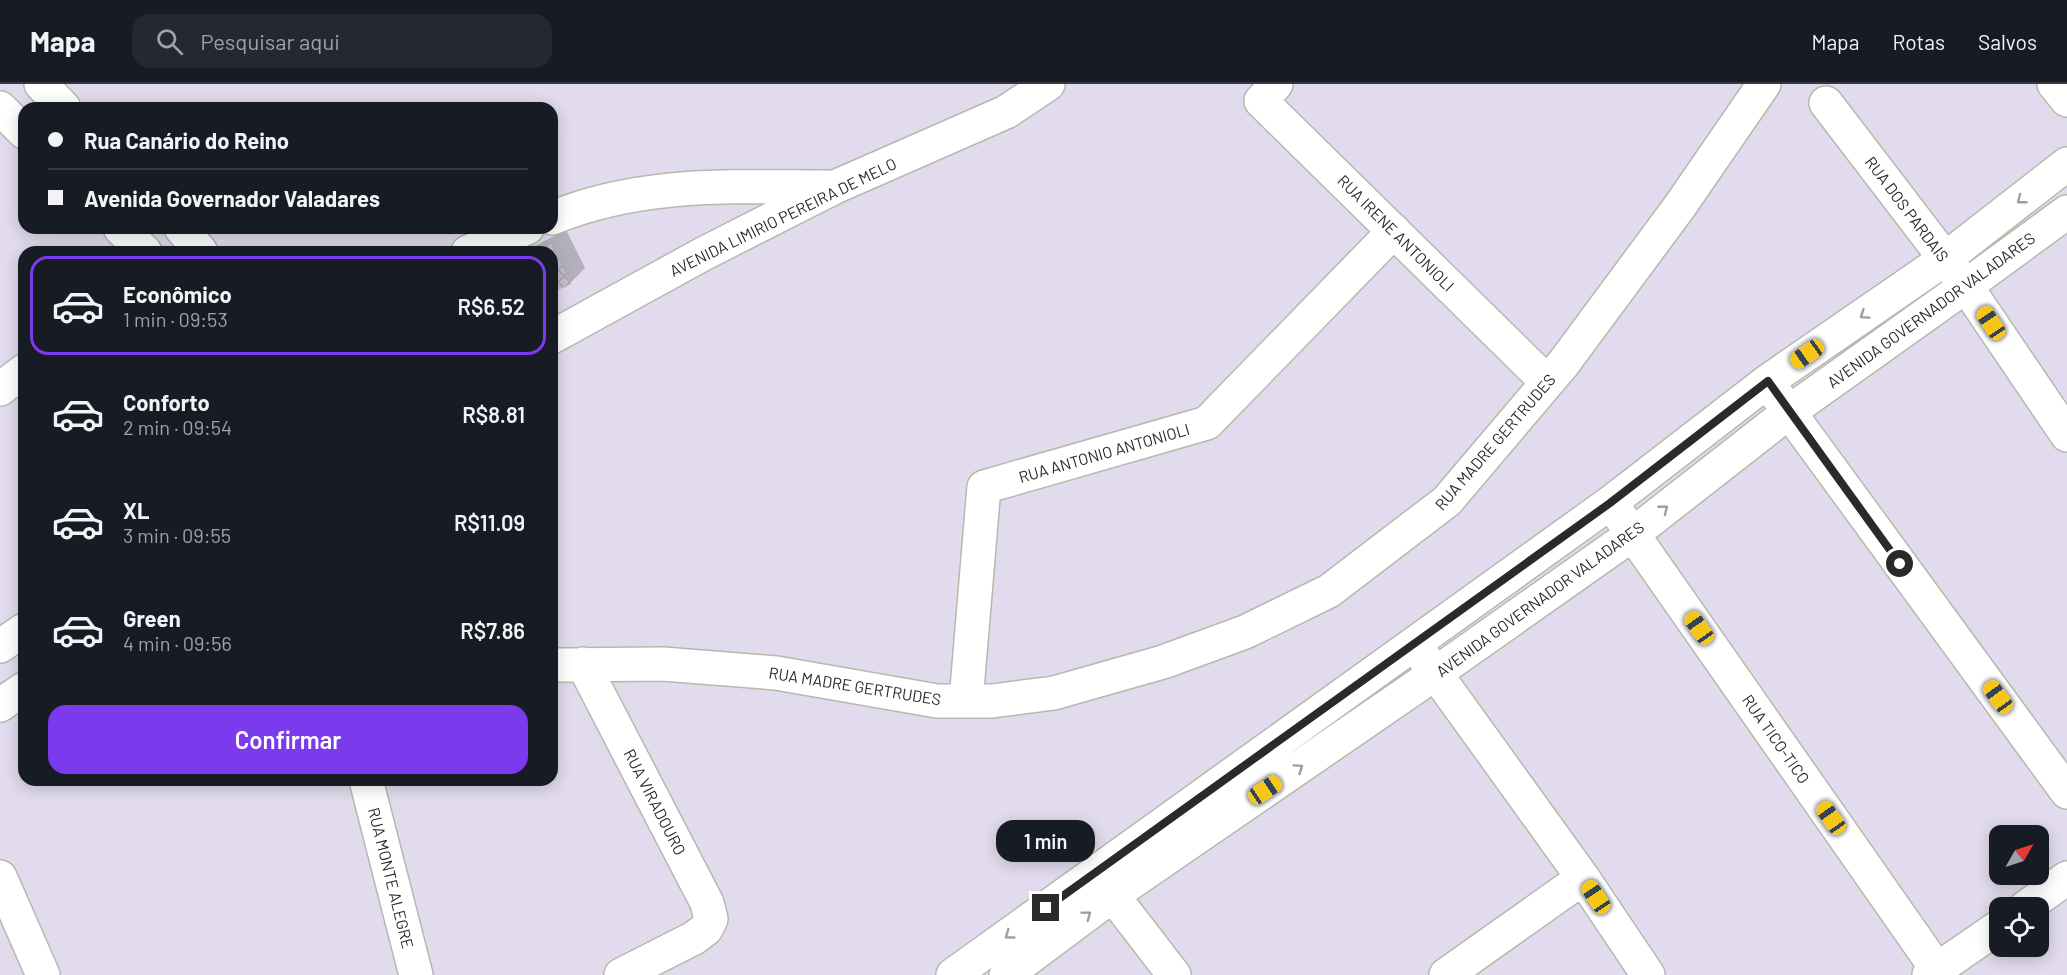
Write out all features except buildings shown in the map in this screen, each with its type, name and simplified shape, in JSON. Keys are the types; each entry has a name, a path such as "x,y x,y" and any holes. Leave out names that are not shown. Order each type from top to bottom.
{"street":[{"path":"41,84 58,102"},
{"name":"AVENIDA LIMIRIO PEREIRA DE MELO","path":"558,333 835,187 1006,112 1048,84"},
{"name":"RUA IRENE ANTONIOLI","path":"1276,84 1262,101 1547,382"},
{"name":"RUA MADRE GERTRUDES","path":"567,664 663,664 776,673 936,701 992,701 1054,693 1163,662 1245,632 1329,591 1447,501 1563,364 1680,206 1764,84"},
{"path":"2054,84 2067,100"},
{"name":"RUA DOS PARDAIS","path":"1826,103 1966,286 2067,435"},
{"path":"0,108 18,126"},
{"name":"AVENIDA GOVERNADOR VALADARES","path":"1006,975 1105,884 1414,644 1610,503 1768,381 1945,259 2067,164"},
{"path":"558,215 578,207 630,194 697,186 835,187"},
{"name":"AVENIDA GOVERNADOR VALADARES","path":"953,975 1105,884 1436,673 1633,534 1789,411 2067,212"},
{"name":"RUA ANTONIO ANTONIOLI","path":"966,701 984,488 1207,423 1394,231"},
{"path":"126,234 139,246"},
{"path":"483,246 512,234"},
{"path":"0,389 18,376"},
{"path":"1768,381 2067,792"},
{"name":"RUA TICO-TICO","path":"1610,503 1936,973"},
{"path":"0,646 18,634"},
{"path":"1414,644 1583,878 1648,975"},
{"name":"RUA VIRADOURO","path":"567,664 707,903 711,919 706,929 694,938 621,975"},
{"path":"0,705 18,693"},
{"path":"0,713 18,712"},
{"name":"RUA MONTE ALEGRE","path":"368,786 416,975"},
{"path":"0,877 43,975"},
{"path":"1446,975 1583,878"},
{"path":"2040,897 2067,878"},
{"path":"1105,884 1174,975"},
{"path":"1936,973 1989,934"}],"route":[{"path":"1046,908 1610,503 1768,381 1900,564"}]}
